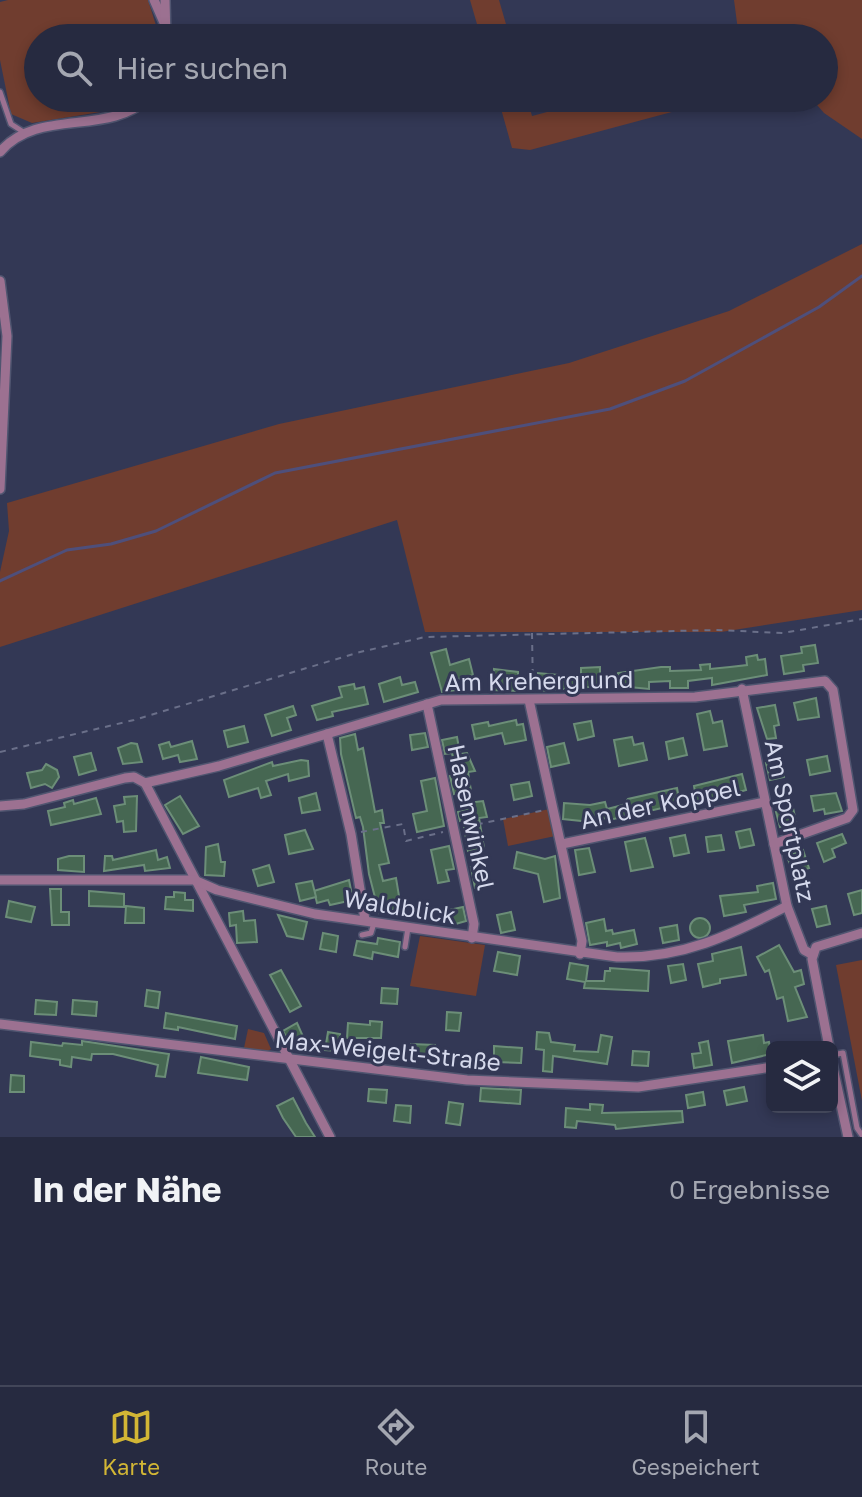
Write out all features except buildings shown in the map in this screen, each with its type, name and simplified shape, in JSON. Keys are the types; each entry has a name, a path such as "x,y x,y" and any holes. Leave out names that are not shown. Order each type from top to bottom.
{"street":[{"path":"154,0 163,24"},
{"path":"165,0 166,24"},
{"path":"1,148 25,133 49,124 123,112"},
{"path":"0,281 7,336 0,488"},
{"name":"Am Krehergrund","path":"0,806 24,804 134,777 145,783 219,766 452,698 695,697 820,679 833,690 853,810 847,818 774,844"},
{"name":"Am Sportplatz","path":"742,689 787,906 804,950 813,955 828,1041"},
{"name":"An der Koppel","path":"531,700 582,941 580,954"},
{"name":"Hasenwinkel","path":"427,704 474,924 472,938"},
{"path":"327,734 370,921"},
{"path":"145,783 330,1137"},
{"name":"An der Koppel","path":"562,844 765,802"},
{"name":"Waldblick","path":"0,880 194,880 217,890 290,909 580,954 635,958 677,953 728,937 787,906"},
{"path":"813,955 816,947 862,933"},
{"name":"Max-Weigelt-Straße","path":"0,1024 467,1080 638,1087 766,1068"},
{"path":"838,1091 848,1137"}],"lane":[{"path":"0,92 11,124 25,133"},
{"path":"216,922 229,919"},
{"path":"362,935 371,933 370,921"},
{"path":"405,947 408,927"},
{"path":"838,1054 843,1053 857,1128 862,1135"}],"path":[{"path":"0,752 134,720 360,652 425,637 532,632 716,630 783,633 862,619"},
{"path":"531,700 532,632"},
{"path":"351,834 403,824 406,841 554,808"}],"shaded area":[{"path":"148,0 156,24 24,24 24,112 100,112 32,123 11,114 0,60 0,2"},
{"path":"470,0 499,0 506,24 477,24"},
{"path":"734,0 862,0 862,139 823,112 838,112 838,24 737,24"},
{"path":"502,112 531,112 532,116 547,112 672,112 530,150 512,148"},
{"path":"862,244 862,610 721,632 425,632 397,520 0,647 0,572 9,531 7,503 279,424 569,363 729,311"},
{"path":"554,808 560,835 508,846 503,819"},
{"path":"420,936 485,945 476,996 410,986"},
{"path":"862,960 862,1101 836,965"},
{"path":"248,1029 264,1033 271,1049 266,1052 244,1048"}],"waterway":[{"path":"0,581 67,550 111,544 156,531 275,473 610,409 685,381 819,307 862,276"}]}
